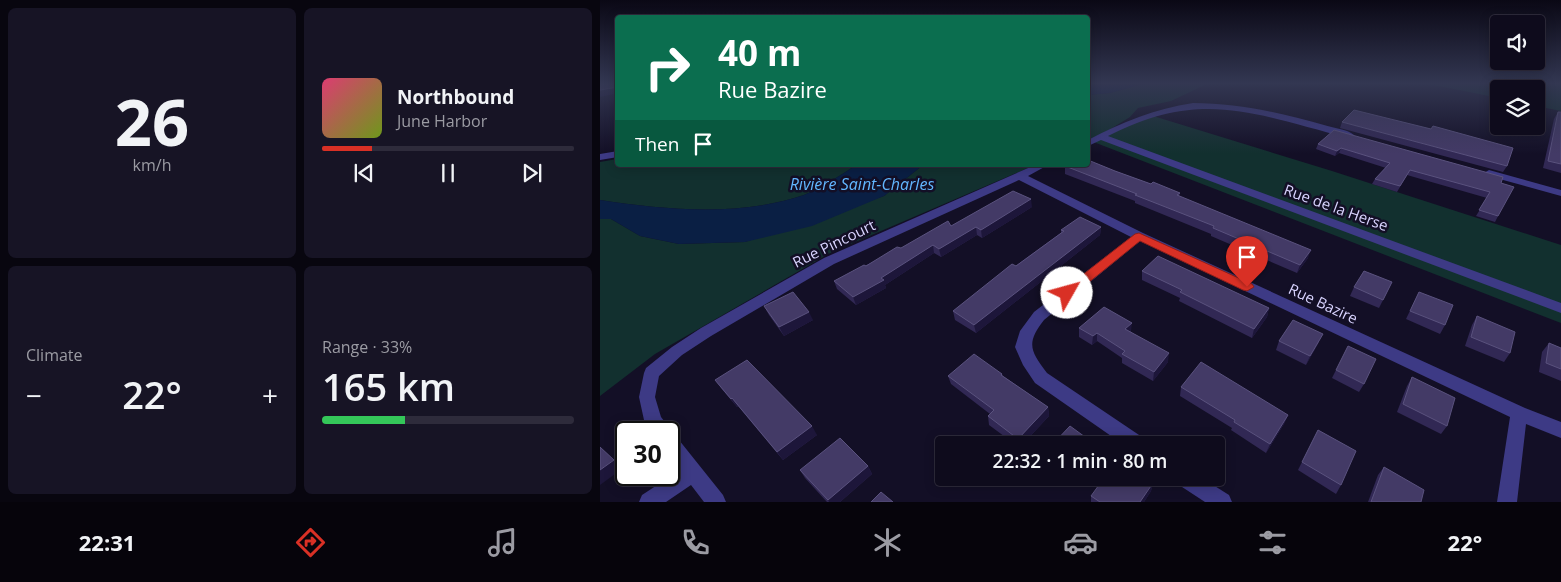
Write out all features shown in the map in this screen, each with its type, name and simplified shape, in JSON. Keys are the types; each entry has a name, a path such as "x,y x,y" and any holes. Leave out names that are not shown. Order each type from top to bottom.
{"street":[{"path":"1090,142 1150,115 1174,108 1196,106"},
{"path":"1214,106 1229,107 1303,122 1360,138"},
{"name":"Rue de la Herse","path":"1101,137 1561,308"},
{"path":"600,157 615,154"},
{"name":"Rue Pincourt","path":"654,421 648,398 652,373 677,351 706,332 829,262 1039,167"},
{"path":"1475,169 1561,193"},
{"name":"Rue Bazire","path":"1020,176 1139,236 1519,413 1561,430"},
{"path":"1126,436 1041,378 1029,361 1023,346 1027,330 1038,316 1139,236"},
{"path":"1507,502 1519,413"},
{"path":"680,456 716,502"},
{"path":"649,502 692,472"},
{"path":"1198,486 1222,502"}],"green space":[{"path":"1090,106 1145,106 1138,108 1130,117 1096,138 1150,115 1561,245 1561,323 1091,141"},
{"path":"1545,106 1561,106 1561,111 1545,108"},
{"path":"615,159 615,167 854,167 804,195 754,206 702,210 651,207 600,200 600,162"},
{"path":"920,167 1030,167 832,252 655,354 600,396 600,219 611,219 640,236 679,244 745,242 884,196"}],"water":[{"name":"Rivière Saint-Charles","path":"854,167 920,167 884,196 812,226 745,242 679,244 640,236 611,219 600,219 600,200 677,209 728,209 779,202 804,195"}],"building":[{"path":"1354,110 1431,129 1433,126 1513,148 1507,166 1342,122"},
{"path":"1558,112 1561,112 1561,164 1548,161"},
{"path":"1334,130 1503,177 1501,183 1514,187 1498,216 1479,210 1490,192 1410,170 1400,186 1375,179 1390,163 1341,148 1337,151 1318,144"},
{"path":"1090,161 1151,184 1153,182 1180,193 1177,195 1311,250 1300,265 1213,228 1214,226 1135,195 1137,194 1068,167 1090,167"},
{"path":"1013,191 1031,199 981,230 976,227 939,249 933,245 881,278 884,280 853,297 834,281 864,265 866,266 897,247 901,248 948,221 951,226"},
{"path":"1080,217 1101,227 974,325 953,311 1012,264 1016,266"},
{"path":"1158,256 1269,308 1254,329 1180,292 1182,290 1142,271"},
{"path":"1364,271 1392,282 1383,300 1354,287"},
{"path":"793,292 809,312 779,327 764,306"},
{"path":"1419,292 1453,305 1445,325 1410,311"},
{"path":"1104,307 1132,323 1125,329 1169,353 1154,372 1122,354 1125,351 1097,333 1093,336 1079,328"},
{"path":"1477,316 1515,332 1510,353 1471,337"},
{"path":"1293,320 1323,334 1310,356 1279,341"},
{"path":"1549,343 1561,348 1561,369 1546,363"},
{"path":"1348,346 1376,359 1364,384 1336,370"},
{"path":"974,354 1048,407 1021,436 1014,436 988,416 994,410 948,376"},
{"path":"747,360 812,426 777,452 715,380"},
{"path":"1201,362 1288,415 1270,444 1181,387"},
{"path":"1412,377 1455,398 1447,426 1403,404"},
{"path":"1070,426 1084,436 1061,436"},
{"path":"1318,430 1356,451 1341,485 1302,462"},
{"path":"840,438 868,466 828,500 800,470"},
{"path":"600,447 614,460 600,470"},
{"path":"1384,467 1424,490 1421,502 1371,502"},
{"path":"1098,486 1151,486 1140,502 1100,502 1091,496"},
{"path":"881,492 893,502 871,502"}],"route":[{"path":"1067,293 1139,236 1247,287"}]}
